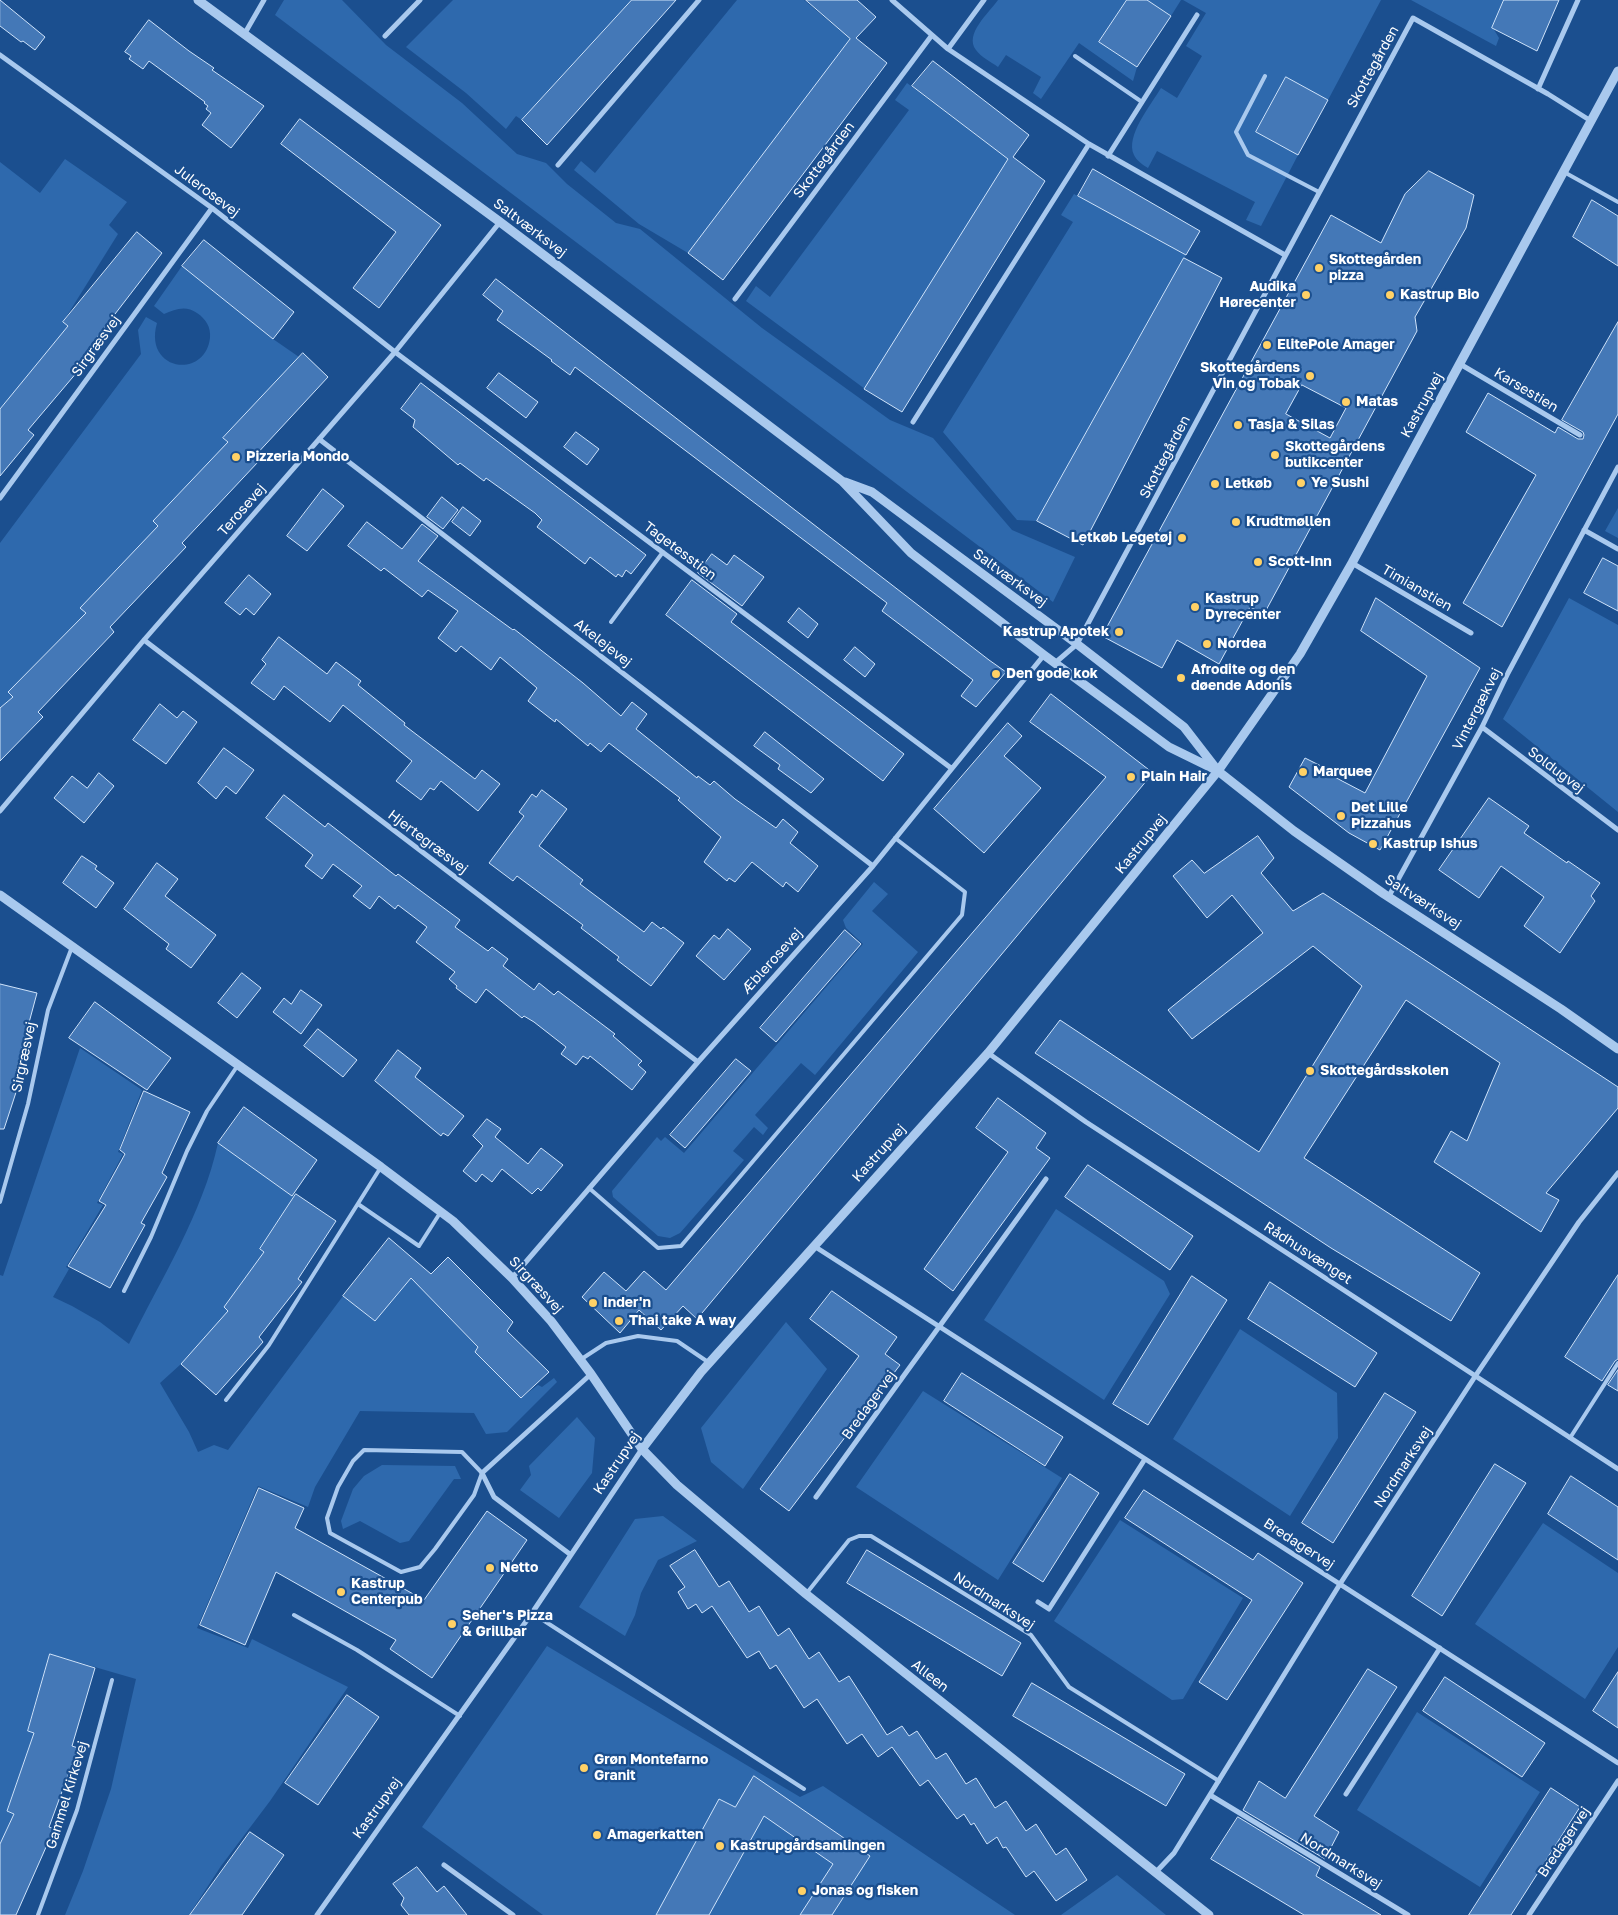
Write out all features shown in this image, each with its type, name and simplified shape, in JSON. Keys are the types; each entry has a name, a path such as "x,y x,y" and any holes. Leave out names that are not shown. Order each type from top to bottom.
{"street":[{"name":"Saltværksvej","path":"198,0 500,222 842,481 911,552 1055,664 1168,747 1218,770"},
{"path":"245,33 264,0"},
{"path":"385,36 420,0"},
{"path":"558,165 699,0"},
{"path":"892,0 948,48 1089,144 1285,255"},
{"path":"1538,89 1578,0"},
{"path":"948,48 981,1"},
{"path":"1108,156 1198,14"},
{"name":"Skottegården","path":"1055,664 1077,644 1413,18 1591,121"},
{"name":"Skottegården","path":"735,299 932,35"},
{"name":"Julerosevej","path":"0,54 212,208 395,352"},
{"name":"Kastrupvej","path":"317,1915 532,1614 642,1449 709,1363 988,1053 1218,770 1300,654 1352,563 1618,71"},
{"path":"913,422 1089,144"},
{"name":"Sirgræsvej","path":"0,498 212,208"},
{"name":"Terosevej","path":"0,811 144,640 395,352 500,222"},
{"name":"Tagetesstien","path":"395,352 951,768"},
{"name":"Karsestien","path":"1460,364 1580,435"},
{"name":"Akelejevej","path":"319,439 872,866"},
{"name":"Vintergækvej","path":"1389,896 1482,727 1508,672 1618,467"},
{"name":"Saltværksvej","path":"842,481 872,492 1077,644 1184,727 1218,770 1294,830 1618,1049"},
{"path":"1584,530 1618,548"},
{"name":"Timianstien","path":"1352,563 1472,633"},
{"name":"Hjertegræsvej","path":"144,640 698,1062"},
{"name":"Æblerosevej","path":"512,1278 698,1062 872,866 1044,655"},
{"name":"Soldugvej","path":"1482,727 1618,830"},
{"name":"Sirgræsvej","path":"0,895 453,1221 512,1278 551,1321 591,1374 642,1449"},
{"name":"Rådhusvænget","path":"988,1053 1086,1122 1618,1469"},
{"name":"Nordmarksvej","path":"1156,1872 1174,1853 1340,1584 1476,1375 1579,1222 1618,1173"},
{"name":"Bredagervej","path":"816,1498 1046,1179"},
{"name":"Bredagervej","path":"814,1246 1617,1762"},
{"path":"571,1555 494,1496 482,1473 591,1374"},
{"name":"Alleen","path":"642,1449 676,1485 806,1594 1209,1915"},
{"path":"1038,1602 1049,1609 1145,1458"},
{"path":"1346,1794 1440,1648"},
{"name":"Bredagervej","path":"1528,1915 1618,1781"},
{"name":"Nordmarksvej","path":"1210,1795 1408,1915"},
{"path":"444,1865 513,1915"}],"lane":[{"path":"1076,56 1142,102"},
{"path":"1266,76 1236,132 1248,155 1318,192"},
{"path":"1564,172 1618,202"},
{"path":"611,622 663,552"},
{"path":"588,1188 658,1248 681,1246 962,915 965,892 895,838"},
{"name":"Sirgræsvej","path":"0,1202 28,1104 48,1010 72,948"},
{"path":"124,1291 151,1237 187,1151 207,1111 238,1065"},
{"path":"226,1400 269,1345 381,1168"},
{"path":"358,1204 419,1246 441,1212"},
{"path":"580,1360 606,1343 638,1336 677,1341 709,1363"},
{"path":"1570,1438 1618,1363"},
{"path":"364,1450 462,1452 482,1473 474,1495 420,1567 401,1572 330,1533 327,1518 338,1487 353,1461 364,1450"},
{"name":"Nordmarksvej","path":"806,1594 849,1540 859,1536 871,1536 1031,1635 1069,1687 1219,1781"},
{"path":"532,1614 804,1789"},
{"path":"294,1615 357,1650 460,1716"},
{"name":"Gammel Kirkevej","path":"38,1915 77,1810 112,1680"}],"shaded area":[{"path":"284,0 342,0 386,45 462,103 517,154 546,163 567,184 616,223 640,229 762,328 890,420 933,438 1012,530 1075,557 1053,602 275,15"},
{"path":"453,0 632,0 522,120 516,116 506,129 466,93 406,47"},
{"path":"737,0 804,0 850,39 688,253 639,224 574,170 581,161 595,173"},
{"path":"998,0 1127,0 1099,42 1137,67 1133,81 1079,43 1041,99 1033,93 1041,77 1006,55 998,67 981,55 973,44 975,31"},
{"path":"1147,0 1181,0 1171,16"},
{"path":"1183,0 1381,0 1328,100 1286,77 1256,132 1298,155 1261,226 1246,220 1255,202 1157,151 1148,168 1138,161 1134,155 1132,147 1136,130 1161,88 1177,98 1202,56 1186,46 1206,13"},
{"path":"1411,0 1504,0 1493,28 1499,38 1496,46"},
{"path":"907,83 1008,159 865,389 746,301 756,286 770,297 909,110 895,100"},
{"path":"65,159 127,202 109,225 118,234 63,322 68,326 0,409 0,162 40,193"},
{"path":"1074,194 1186,255 1037,521 1017,520 943,432 1073,222 1061,215"},
{"path":"182,266 273,339 299,357 228,442 153,521 158,526 81,608 86,613 8,692 13,697 0,708 0,543 141,354 138,330 146,317 157,323 155,339 159,352 166,360 176,364 187,364 198,360 206,351 210,330 200,315 185,308 176,309 164,314 154,306"},
{"path":"1618,508 1618,538 1605,531"},
{"path":"1569,598 1618,625 1618,812 1503,719"},
{"path":"874,882 888,894 872,911 918,952 815,1075 801,1063 755,1115 768,1128 763,1135 754,1127 733,1151 744,1160 680,1233 670,1238 658,1236 613,1197 612,1191 657,1137 661,1141 665,1137 684,1153 863,944 846,928 843,920"},
{"path":"80,1048 142,1090 118,1152 123,1154 97,1203 103,1205 66,1267 69,1269 53,1297 100,1322 129,1344 180,1246 202,1195 218,1143 292,1196 296,1194 260,1249 264,1252 224,1307 228,1311 181,1364 160,1383 189,1432 198,1452 214,1445 228,1450 343,1296 375,1321 411,1277 478,1347 475,1352 521,1398 538,1385 542,1387 554,1378 557,1382 507,1432 486,1434 474,1413 360,1411 315,1487 308,1507 258,1486 197,1628 248,1648 252,1639 348,1687 270,1801 221,1866 189,1915 65,1915 83,1871 111,1789 136,1679 50,1654 28,1730 34,1733 7,1810 14,1814 0,1844 0,1275 3,1276"},
{"path":"1056,1209 1164,1281 1170,1294 1104,1400 984,1320"},
{"path":"786,1322 827,1369 743,1489 711,1462 701,1428"},
{"path":"1240,1329 1337,1393 1338,1438 1290,1516 1173,1439"},
{"path":"923,1391 1062,1478 998,1580 856,1487"},
{"path":"577,1417 595,1438 592,1473 559,1518 520,1490 531,1475 529,1466"},
{"path":"382,1465 455,1466 461,1479 454,1479 409,1541 400,1543 360,1521 343,1529 341,1521 353,1489 364,1476"},
{"path":"663,1516 697,1541 658,1560 641,1593 635,1615 625,1636 579,1607 635,1519"},
{"path":"1120,1520 1243,1598 1183,1699 1172,1700 1054,1621"},
{"path":"1543,1523 1618,1573 1618,1647 1585,1699 1475,1624"},
{"path":"547,1646 800,1797 823,1786 1015,1915 543,1915 422,1827"},
{"path":"1417,1712 1540,1792 1480,1887 1357,1810"},
{"path":"1117,1875 1166,1915 1061,1915"}],"building":[{"path":"0,0 45,37 35,50 0,26"},
{"path":"632,0 676,0 547,145 522,120"},
{"path":"806,0 857,0 876,17 856,38 887,63 723,280 688,253 850,39"},
{"path":"1127,0 1147,0 1171,16 1137,67 1099,42"},
{"path":"1504,0 1559,0 1537,51 1492,28"},
{"path":"149,20 214,68 212,70 264,106 231,148 202,125 211,113 206,109 208,106 205,102 149,61 143,69 129,59 131,56 125,52"},
{"path":"933,61 1029,135 1013,157 1045,181 902,412 864,389 1008,159 912,86"},
{"path":"1286,77 1328,100 1298,155 1256,132"},
{"path":"300,119 441,225 379,308 353,288 396,232 281,144"},
{"path":"1093,169 1200,231 1186,255 1078,196"},
{"name":"Skottegårdens butikcenter","path":"1429,171 1474,195 1466,228 1415,317 1417,331 1264,614 1250,607 1219,664 1177,640 1162,668 1102,636 1331,215 1381,243 1405,194","holes":["1302,385 1346,408 1330,438 1286,414"]},
{"path":"1592,200 1618,216 1618,266 1573,237"},
{"path":"137,232 162,253 95,340 100,345 28,430 34,435 0,476 0,409 68,326 63,322"},
{"path":"204,240 294,312 273,339 182,266"},
{"path":"1184,258 1222,278 1083,545 1037,521"},
{"path":"496,279 1006,672 976,707 961,696 973,680 882,611 887,603 575,367 570,375 497,320 503,311 483,295"},
{"path":"1618,322 1618,414 1502,627 1463,603 1536,475 1466,432 1488,393 1555,433 1558,427 1578,439 1583,439 1583,432 1562,420"},
{"path":"303,353 328,377 253,458 258,462 182,543 186,547 110,627 114,632 38,712 43,717 0,761 0,708 13,697 8,692 86,613 80,608 158,526 153,521 228,442 223,438"},
{"path":"499,373 538,402 526,418 487,388"},
{"path":"421,383 646,555 631,574 626,570 622,577 618,574 616,577 590,557 585,564 537,527 542,520 535,513 486,478 484,481 460,463 458,465 413,427 415,420 401,409"},
{"path":"576,432 599,449 587,465 564,447"},
{"path":"323,489 344,506 307,551 287,536"},
{"path":"442,497 458,510 443,529 427,517"},
{"path":"463,507 481,521 470,536 452,522"},
{"path":"367,522 402,549 422,524 438,536 418,561 514,629 583,683 621,716 632,702 647,714 636,729 697,778 698,776 710,785 714,781 735,799 776,828 783,819 798,832 790,843 818,866 798,892 786,882 783,887 752,862 735,882 729,878 727,881 704,862 721,837 678,800 680,798 609,743 601,752 590,743 588,746 556,719 555,722 528,701 537,688 500,657 491,670 461,646 456,652 438,638 458,611 428,590 422,597 384,568 381,571 348,546"},
{"path":"712,554 727,565 734,555 764,577 742,606 698,573"},
{"path":"1603,558 1618,566 1618,611 1584,593"},
{"path":"249,575 271,594 254,615 246,608 240,615 225,603"},
{"path":"692,580 737,614 731,622 904,754 883,781 666,615"},
{"path":"1376,598 1480,668 1380,850 1349,833 1289,787 1305,758 1325,768 1325,772 1365,793 1427,676 1361,631"},
{"path":"799,608 818,624 808,638 788,622"},
{"path":"279,637 327,674 336,662 361,681 358,685 405,723 404,725 475,779 482,770 500,784 478,811 441,781 434,790 430,788 421,800 396,781 412,761 343,705 330,722 284,686 274,700 251,683 266,664 262,660"},
{"path":"855,647 875,664 865,677 844,660"},
{"path":"1051,694 1153,773 697,1319 683,1306 661,1330 639,1310 620,1333 582,1297 604,1272 626,1291 644,1271 666,1290 1106,777 1030,722"},
{"path":"160,704 177,718 183,711 197,722 166,764 133,740"},
{"path":"1008,723 1022,736 1004,756 1041,788 984,853 934,809"},
{"path":"765,732 824,779 811,793 778,769 780,765 754,746"},
{"path":"224,748 254,770 236,794 226,786 216,799 198,783"},
{"path":"99,773 114,786 84,823 54,798 72,776 87,788"},
{"path":"542,790 567,809 539,846 583,880 580,884 644,932 652,922 661,929 663,927 684,943 651,986 617,960 619,957 581,928 583,925 517,876 513,881 489,863 524,816 519,812 532,794 536,797"},
{"path":"284,795 325,827 328,823 396,876 398,874 460,920 455,927 488,951 492,947 508,959 503,966 534,990 539,983 554,995 558,991 615,1034 613,1036 642,1061 638,1065 646,1072 632,1090 590,1056 588,1059 583,1056 576,1065 561,1054 566,1047 534,1022 524,1016 522,1018 486,989 476,1003 456,988 457,986 449,979 455,972 416,942 427,927 398,905 395,909 379,896 370,909 353,896 362,886 333,864 322,879 305,866 313,855 266,818"},
{"path":"1489,798 1529,826 1524,833 1600,883 1591,896 1595,901 1560,953 1524,926 1544,897 1501,866 1479,898 1439,870"},
{"path":"1258,836 1274,858 1261,873 1293,911 1323,893 1618,1087 1618,1108 1546,1193 1559,1200 1541,1232 1434,1162 1451,1131 1467,1141 1500,1063 1406,1000 1304,1158 1480,1273 1451,1321 1331,1248 1035,1053 1060,1020 1259,1152 1362,986 1313,946 1192,1039 1168,1010 1263,933 1232,895 1207,918 1173,876 1192,860 1204,873"},
{"path":"82,856 97,866 95,869 114,883 96,908 63,883"},
{"path":"157,863 178,879 165,896 216,935 191,968 166,949 169,944 124,909"},
{"path":"728,929 751,949 724,980 696,956 714,935 719,939"},
{"path":"845,930 861,944 776,1042 760,1028"},
{"path":"242,973 261,988 237,1018 218,1003"},
{"path":"0,984 37,993 16,1071 22,1074 4,1129 0,1129"},
{"path":"301,990 322,1005 301,1034 273,1012 284,998 291,1004"},
{"path":"95,1002 171,1058 147,1090 69,1038"},
{"path":"318,1029 357,1060 343,1077 304,1046"},
{"path":"398,1050 421,1068 415,1077 464,1116 448,1136 443,1133 441,1136 375,1081"},
{"path":"736,1059 751,1071 685,1148 670,1135"},
{"path":"144,1091 190,1112 162,1173 167,1177 141,1223 145,1225 110,1288 68,1266 106,1205 99,1201 125,1154 120,1150"},
{"path":"998,1098 1046,1133 1036,1148 1050,1158 953,1291 924,1269 1008,1152 976,1128"},
{"path":"244,1107 317,1160 292,1196 218,1143"},
{"path":"487,1119 501,1129 495,1137 528,1164 541,1148 563,1165 541,1191 538,1188 532,1194 502,1169 492,1182 482,1174 476,1182 463,1171 483,1146 473,1136"},
{"path":"1088,1165 1193,1236 1170,1270 1065,1197"},
{"path":"296,1194 336,1221 298,1279 302,1282 259,1337 263,1342 216,1395 181,1364 228,1311 224,1307 264,1252 260,1249"},
{"path":"389,1238 431,1274 448,1257 513,1322 507,1331 549,1372 521,1398 475,1352 478,1347 411,1278 375,1321 343,1296"},
{"path":"1618,1275 1618,1359 1602,1381 1565,1357"},
{"path":"1192,1276 1227,1300 1148,1425 1113,1404"},
{"path":"1270,1282 1377,1353 1355,1387 1248,1319"},
{"path":"832,1291 897,1337 885,1354 900,1365 789,1511 760,1489 859,1356 810,1319"},
{"path":"1618,1370 1618,1391 1608,1385"},
{"path":"962,1373 1063,1437 1045,1466 944,1401"},
{"path":"1385,1393 1416,1412 1333,1543 1302,1523"},
{"path":"1495,1464 1526,1483 1442,1616 1412,1596"},
{"path":"1070,1474 1099,1493 1043,1582 1013,1563"},
{"path":"1571,1476 1618,1507 1618,1560 1548,1514"},
{"path":"259,1488 304,1508 295,1528 424,1600 487,1511 527,1540 432,1678 390,1649 396,1640 276,1572 245,1645 200,1625"},
{"path":"1144,1490 1253,1560 1258,1553 1303,1583 1227,1700 1199,1682 1252,1600 1125,1518"},
{"path":"695,1550 719,1587 729,1581 749,1612 759,1606 778,1636 789,1628 809,1659 819,1652 839,1682 849,1676 887,1735 902,1726 909,1736 917,1731 936,1759 946,1753 966,1784 976,1778 995,1808 1006,1801 1026,1831 1036,1824 1056,1855 1066,1848 1087,1880 1056,1901 1034,1871 1026,1877 1006,1847 1003,1848 997,1837 987,1844 974,1823 971,1825 964,1814 957,1819 928,1780 920,1786 892,1747 878,1757 862,1734 847,1744 817,1699 804,1708 776,1665 770,1669 759,1651 747,1658 712,1606 702,1613 696,1604 688,1609 678,1592 685,1587 670,1566"},
{"path":"867,1550 1021,1643 1002,1676 847,1583"},
{"path":"50,1654 95,1668 72,1746 78,1748 49,1827 54,1829 16,1915 0,1915 0,1844 14,1814 7,1811 34,1733 28,1731"},
{"path":"1368,1669 1397,1687 1314,1816 1339,1832 1325,1859 1243,1810 1259,1781 1285,1798"},
{"path":"1618,1672 1618,1728 1593,1711"},
{"path":"1445,1677 1545,1743 1522,1777 1423,1711"},
{"path":"1032,1683 1185,1774 1166,1806 1013,1716"},
{"path":"347,1695 379,1717 318,1805 285,1783"},
{"name":"Kastrupgårdsamlingen","path":"754,1776 870,1856 832,1915 800,1915 833,1864 764,1816 709,1915 656,1915 719,1799 735,1807"},
{"path":"1551,1788 1580,1807 1511,1915 1469,1915"},
{"path":"1238,1817 1320,1867 1316,1876 1381,1915 1304,1915 1211,1859"},
{"path":"250,1832 284,1855 242,1915 190,1915"},
{"path":"417,1867 437,1892 444,1886 467,1915 409,1915 401,1905 404,1898 393,1884"}],"place":[{"name":"Skottegården pizza","path":"1319,268"},
{"name":"Audika Hørecenter","path":"1306,295"},
{"name":"Kastrup Bio","path":"1390,295"},
{"name":"ElitePole Amager","path":"1267,345"},
{"name":"Skottegårdens Vin og Tobak","path":"1310,376"},
{"name":"Matas","path":"1346,402"},
{"name":"Tasja & Silas","path":"1238,425"},
{"name":"Skottegårdens butikcenter","path":"1275,455"},
{"name":"Pizzeria Mondo","path":"236,457"},
{"name":"Ye Sushi","path":"1301,483"},
{"name":"Letkøb","path":"1215,484"},
{"name":"Krudtmøllen","path":"1236,522"},
{"name":"Letkøb Legetøj","path":"1182,538"},
{"name":"Scott-Inn","path":"1258,562"},
{"name":"Kastrup Dyrecenter","path":"1195,607"},
{"name":"Kastrup Apotek","path":"1119,632"},
{"name":"Nordea","path":"1207,644"},
{"name":"Den gode kok","path":"996,674"},
{"name":"Afrodite og den døende Adonis","path":"1181,678"},
{"name":"Marquee","path":"1303,772"},
{"name":"Plain Hair","path":"1131,777"},
{"name":"Det Lille Pizzahus","path":"1341,816"},
{"name":"Kastrup Ishus","path":"1373,844"},
{"name":"Skottegårdsskolen","path":"1310,1071"},
{"name":"Inder'n","path":"593,1303"},
{"name":"Thai take A way","path":"619,1321"},
{"name":"Netto","path":"490,1568"},
{"name":"Kastrup Centerpub","path":"341,1592"},
{"name":"Seher's Pizza & Grillbar","path":"452,1624"},
{"name":"Grøn Montefarno Granit","path":"584,1768"},
{"name":"Amagerkatten","path":"597,1835"},
{"name":"Kastrupgårdsamlingen","path":"720,1846"},
{"name":"Jonas og fisken","path":"802,1891"}]}
